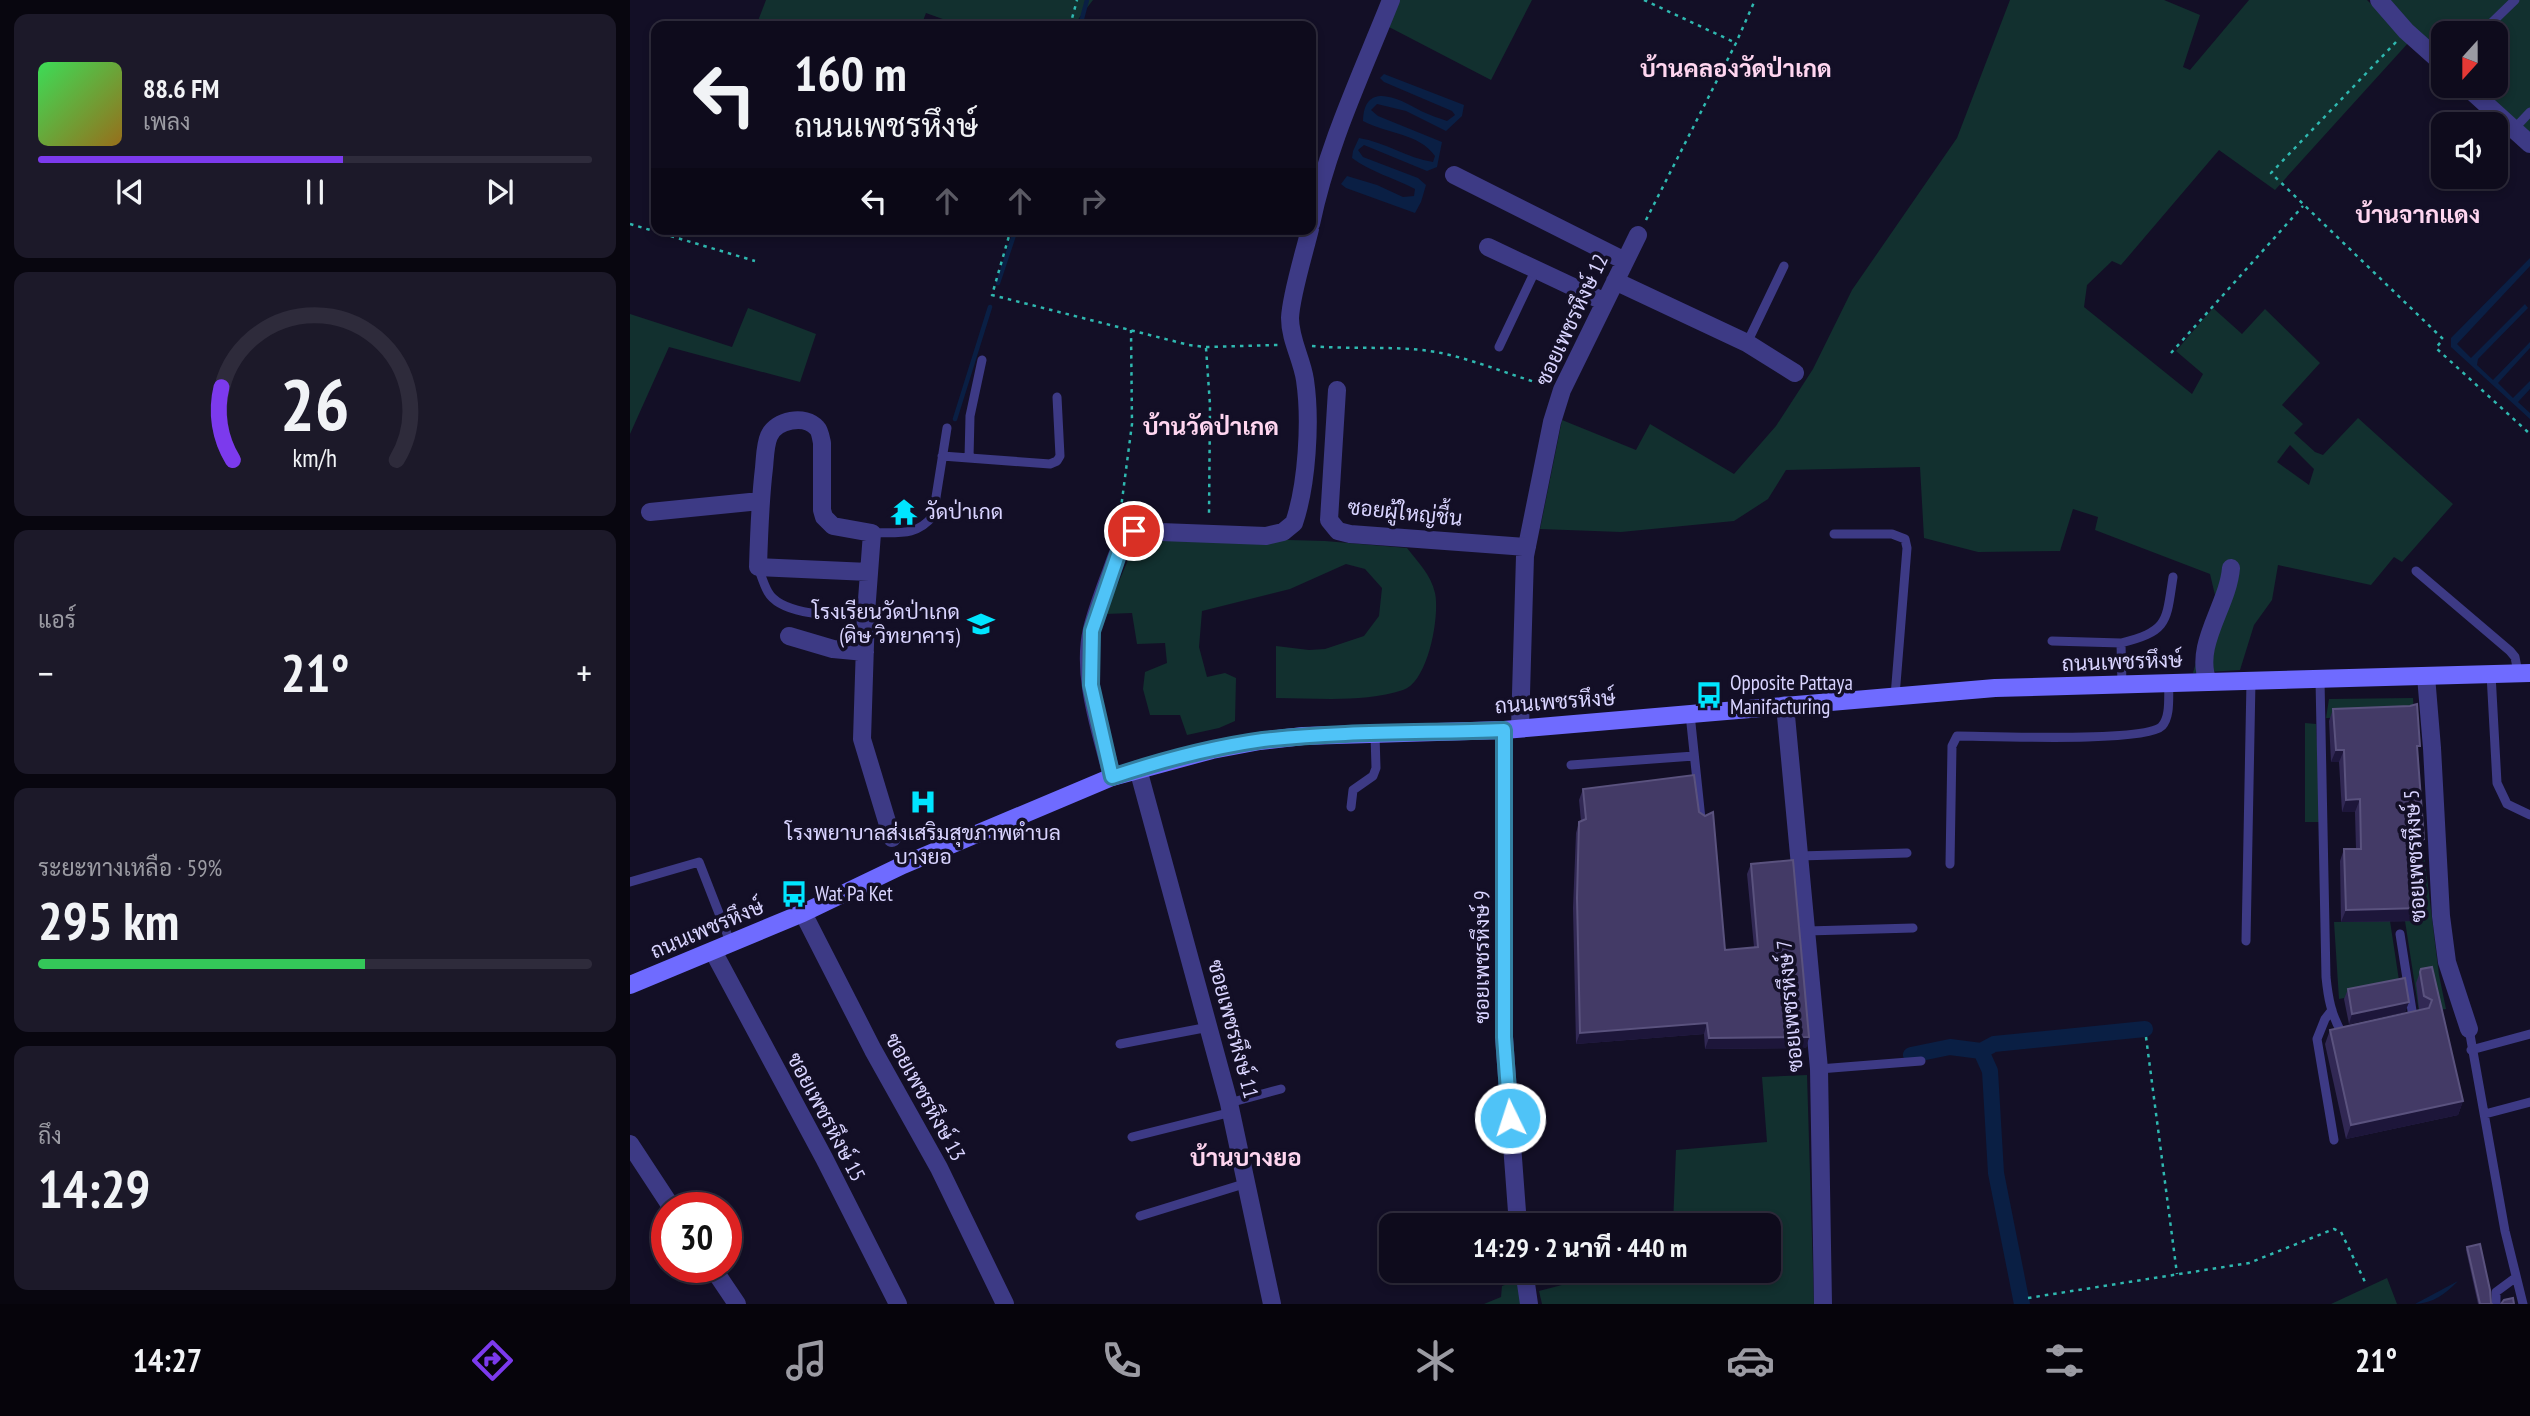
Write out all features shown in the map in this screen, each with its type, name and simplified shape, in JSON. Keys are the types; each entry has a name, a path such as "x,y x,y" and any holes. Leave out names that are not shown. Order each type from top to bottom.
{"main road":[{"name":"ถนนเพชรหึงษ์","path":"631,982 731,944 903,865 1112,777 1138,768 1260,741 1303,736 1512,729 1995,688 2524,673"}],"street":[{"path":"1316,198 1334,144 1391,0"},
{"path":"2379,0 2406,31 2431,53"},
{"path":"2479,98 2530,144"},
{"path":"1454,175 1625,261"},
{"path":"1112,777 1091,685 1090,648 1099,605 1122,543 1134,531 1274,535 1294,523 1307,446 1305,378 1294,345 1290,318 1309,235"},
{"name":"ซอยเพชรหึงษ์ 12","path":"1512,729 1527,547 1543,463 1562,390 1638,235"},
{"path":"1488,247 1605,302"},
{"path":"1615,281 1746,343 1795,373"},
{"name":"ซอยผู้ใหญ่ชื้น","path":"1336,390 1329,520 1338,531 1527,547"},
{"path":"869,572 758,567 760,501 769,436 781,424 791,421 809,423 816,426 820,433 824,517 833,526 872,533 862,739 903,865"},
{"path":"650,512 760,501"},
{"path":"2207,682 2203,671 2203,654 2227,593 2231,568"},
{"path":"789,636 833,649 865,652"},
{"name":"ซอยเพชรหึงษ์ 5","path":"2426,676 2442,929 2447,962 2469,1029"},
{"name":"ซอยเพชรหึงษ์ 7","path":"1785,705 1819,1069 1823,1304"},
{"name":"ซอยเพชรหึงษ์ 9","path":"1512,729 1504,1037 1517,1213"},
{"name":"ซอยเพชรหึงษ์ 11","path":"1138,768 1231,1107 1272,1304"},
{"name":"ซอยเพชรหึงษ์ 13","path":"803,913 873,1050 939,1168 1004,1304"},
{"name":"ซอยเพชรหึงษ์ 15","path":"713,951 824,1158 898,1304"},
{"path":"630,1144 662,1192"},
{"path":"723,1283 737,1304"},
{"path":"1526,1283 1529,1304"}],"lane":[{"path":"2493,21 2515,0"},
{"path":"2514,129 2530,112"},
{"path":"1746,343 1784,266"},
{"path":"1499,347 1536,269"},
{"path":"969,458 970,416 982,360"},
{"path":"942,456 1050,464 1057,461 1060,456 1057,397"},
{"path":"872,533 915,531 925,526 933,516 947,428"},
{"path":"1834,534 1892,534 1905,539 1907,548 1895,696"},
{"path":"758,567 769,594 779,604 815,613 866,617"},
{"path":"2416,571 2510,651 2524,673"},
{"path":"2052,641 2121,643 2141,638 2160,628 2167,618 2173,577"},
{"path":"2121,643 2122,685"},
{"path":"2491,673 2497,783 2507,804 2530,816"},
{"path":"2320,680 2326,976 2332,1010 2342,1033 2354,1030"},
{"path":"2246,941 2251,681"},
{"path":"1950,864 1952,746 1957,736 2091,737 2151,733 2161,727 2166,717 2169,683"},
{"path":"1690,714 1701,819"},
{"path":"1351,807 1353,790 1373,776 1376,768 1375,734"},
{"path":"1571,765 1694,756"},
{"path":"1799,856 1907,853"},
{"path":"630,882 699,862 731,944"},
{"path":"1807,930 1913,928"},
{"path":"2400,934 2417,1017 2402,1020"},
{"path":"2332,1010 2316,1039 2334,1140"},
{"path":"1120,1044 1209,1027"},
{"path":"2469,1029 2515,1278 2523,1304"},
{"path":"2471,1050 2530,1034"},
{"path":"1819,1069 1922,1061"},
{"path":"1132,1137 1281,1089"},
{"path":"2486,1114 2530,1102"},
{"path":"1140,1216 1247,1183"},
{"path":"2496,1304 2496,1292 2515,1278"}],"path":[{"path":"1071,21 1077,0"},
{"path":"1644,0 1736,43"},
{"path":"1638,235 1736,43 1755,0"},
{"path":"2406,31 2271,173 2443,339 2436,348 2530,434"},
{"path":"2171,353 2303,206"},
{"path":"630,224 651,230"},
{"path":"667,235 755,261"},
{"path":"1009,235 992,295 1206,347 1390,347 1438,353 1562,390"},
{"path":"1128,535 1121,508 1132,424 1131,330"},
{"path":"1206,347 1210,405 1209,534"},
{"path":"2146,1037 2177,1274"},
{"path":"2028,1298 2249,1263 2334,1229 2342,1232 2366,1284"}],"green space":[{"path":"766,0 1093,0 1077,21 948,21 926,13 923,21 758,21"},
{"path":"1399,0 1532,0 1491,80 1389,27"},
{"path":"2010,0 2164,0 2200,15 2183,67 2190,70 2249,0 2367,0 2409,42 2275,190 2219,150 2121,265 2112,261 2087,285 2084,307 2192,394 2203,374 2176,351 2213,308 2242,334 2265,309 2320,363 2282,405 2303,424 2294,433 2315,452 2323,455 2358,418 2453,504 2402,562 2394,557 2371,585 2278,565 2272,600 2254,625 2240,670 2193,673 2215,595 2210,574 2095,530 2098,517 2073,509 2060,551 1978,552 1924,538 1920,467 1786,470 1768,499 1734,521 1621,532 1540,529 1562,420 1636,450 1650,424 1734,474 1776,426 1813,369 1852,290 1957,138","holes":["2290,445 2314,469 2309,485 2277,462"]},
{"path":"2385,0 2530,0 2530,136 2508,116 2508,112 2503,112 2487,98 2508,98 2508,21 2431,21 2431,46"},
{"path":"748,308 816,334 800,382 669,347 630,434 630,314 732,347"},
{"path":"1148,536 1325,541 1407,548 1430,580 1436,603 1434,632 1419,675 1403,690 1372,697 1276,698 1276,646 1325,649 1364,636 1379,616 1382,588 1365,569 1346,564 1290,589 1202,611 1199,647 1207,677 1225,673 1236,678 1235,721 1219,728 1187,735 1180,715 1150,715 1143,689 1145,672 1167,663 1165,643 1137,644 1132,613 1105,614 1137,539"},
{"path":"2413,698 2414,716 2326,718 2329,699"},
{"path":"2305,723 2316,724 2321,822 2305,822"},
{"path":"2417,853 2424,853 2439,975 2446,1009 2419,1012 2405,921"},
{"path":"2390,921 2400,987 2339,999 2334,922"},
{"path":"1807,1075 1814,1304 1542,1304 1539,1291 1569,1283 1781,1283 1781,1213 1673,1213 1676,1150 1767,1142 1762,1077"},
{"path":"2387,1278 2397,1304 2331,1304"},
{"path":"1521,1283 1524,1304 1484,1304 1501,1297 1502,1286"}],"water":[{"path":"1384,74 1464,105 1462,116 1446,131 1406,111 1377,104 1371,110 1378,116 1442,142 1437,167 1427,171 1364,145 1358,150 1363,157 1418,178 1426,185 1415,213 1341,184 1347,176 1377,185 1403,197 1414,196 1415,189 1352,158 1359,138 1433,162 1435,156 1428,148 1412,138 1363,121 1365,108 1370,100 1384,96 1394,98 1447,121 1455,115 1452,111 1384,82 1380,78"},
{"path":"2530,258 2530,266 2457,344 2471,358 2525,304 2528,308 2478,359 2477,365 2493,380 2530,342 2530,348 2498,383 2513,398 2530,381 2530,389 2518,402 2530,413 2530,419 2451,347 2451,338"},
{"path":"2458,1281 2439,1297 2415,1304"}],"building":[{"path":"2417,704 2420,746 2417,746 2424,839 2421,840 2423,908 2346,910 2344,849 2361,849 2360,799 2346,800 2344,750 2336,750 2333,709"},
{"path":"1694,775 1699,812 1705,816 1713,812 1725,950 1758,947 1751,864 1793,860 1809,1037 1709,1038 1707,1023 1580,1033 1577,898 1579,822 1586,819 1583,789"},
{"path":"2432,967 2463,1101 2351,1125 2330,1030 2429,1008 2432,1000 2424,996 2420,972 2421,969"},
{"path":"2405,978 2409,1002 2352,1014 2348,989"},
{"path":"2480,1244 2492,1304 2480,1304 2467,1247"},
{"path":"2513,1298 2514,1304 2501,1304 2504,1300"}],"waterway":[{"path":"1081,21 1087,0"},
{"path":"998,283 1014,235"},
{"path":"955,419 990,307"},
{"path":"1981,1051 1994,1044 2145,1029"},
{"path":"1911,1055 1950,1047 1981,1051 1990,1071 1996,1173 2022,1304"}],"place":[{"name":"วัดป่าเกด","path":"904,512"},
{"name":"โรงเรียนวัดป่าเกด (ดิษ วิทยาคาร)","path":"981,624"},
{"name":"Opposite Pattaya Manifacturing","path":"1709,695"},
{"name":"โรงพยาบาลส่งเสริมสุขภาพตำบล บางยอ","path":"923,802"},
{"name":"Wat Pa Ket","path":"794,894"}],"district":[{"name":"บ้านคลองวัดป่าเกด","path":"1736,69"},
{"name":"บ้านจากแดง","path":"2418,215"},
{"name":"บ้านวัดป่าเกด","path":"1211,427"},
{"name":"บ้านบางยอ","path":"1246,1158"}],"route":[{"path":"1134,531 1122,543 1099,605 1090,648 1091,685 1112,777 1212,750 1260,741 1303,736 1504,730 1504,1037 1510,1118"}]}
